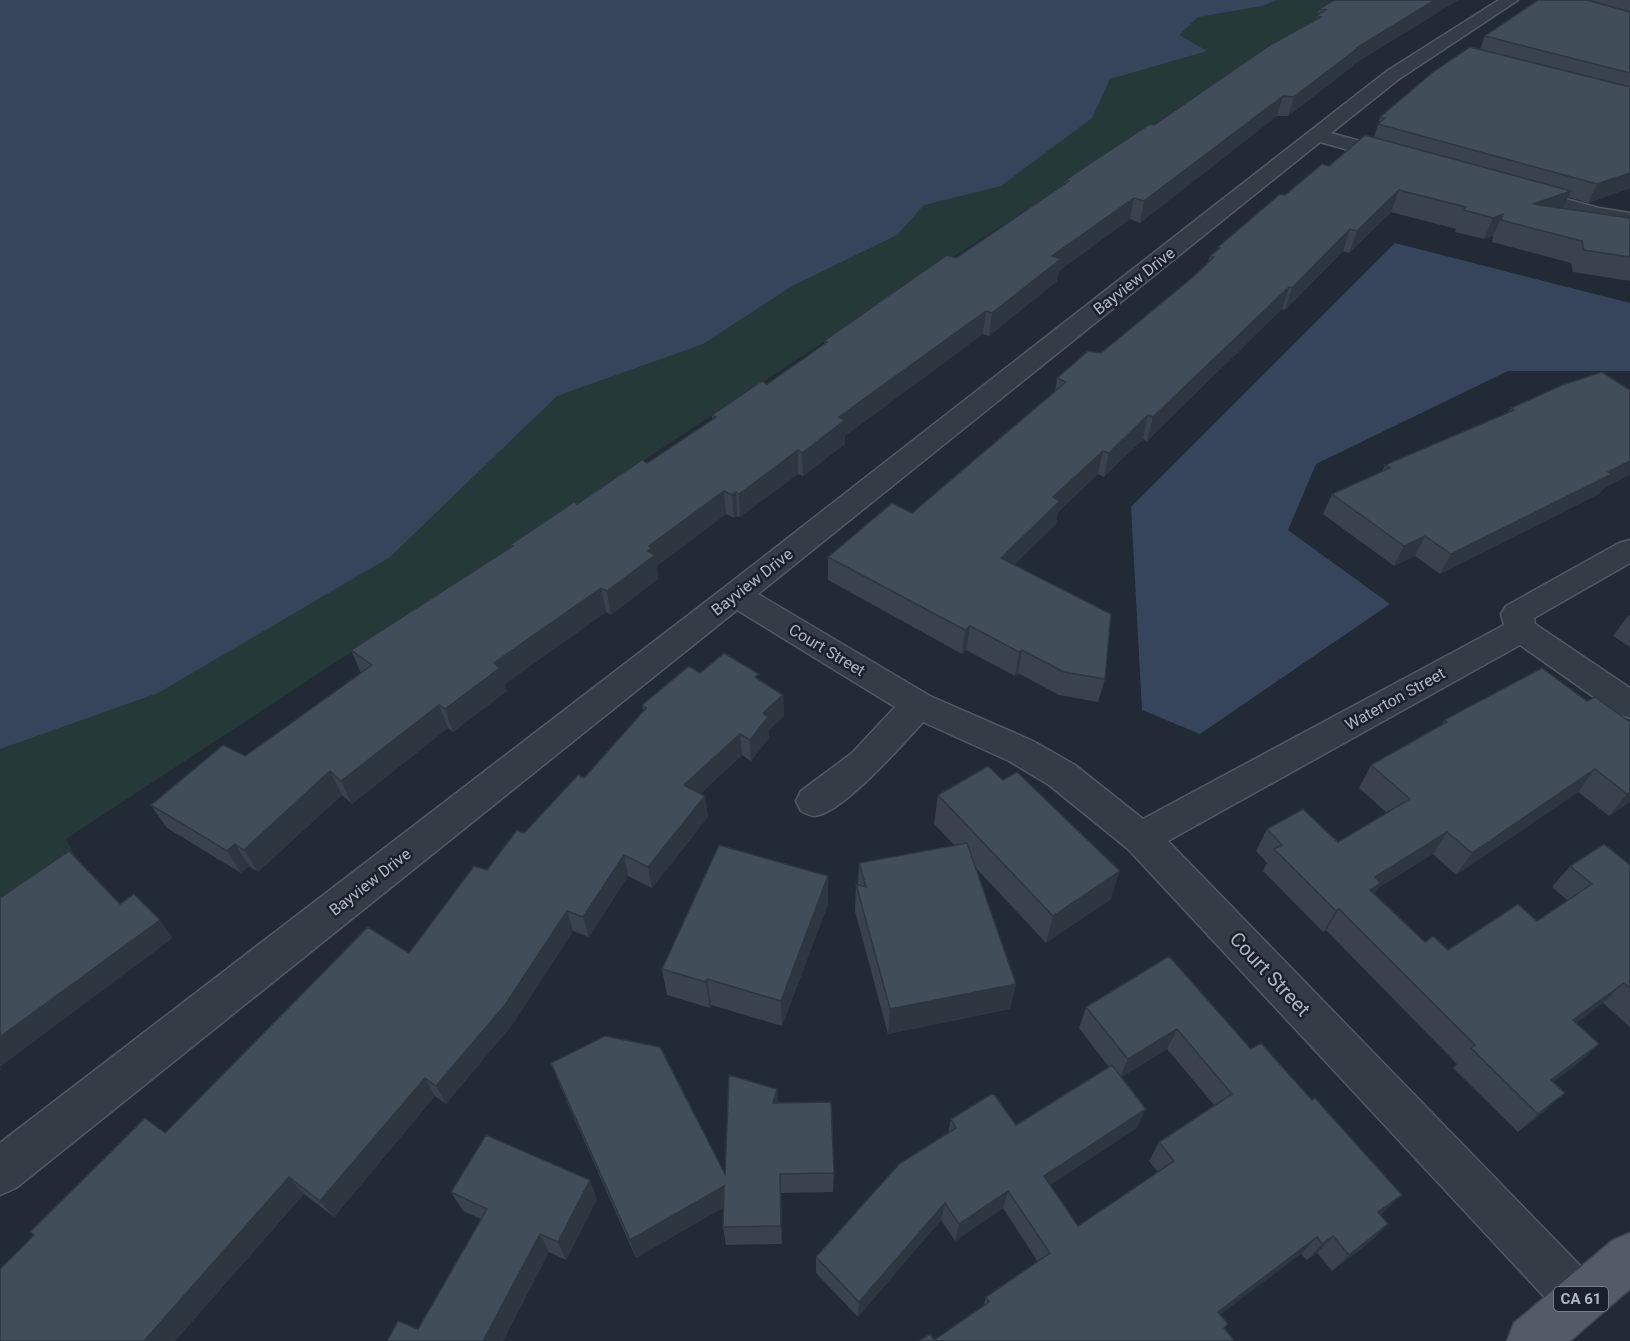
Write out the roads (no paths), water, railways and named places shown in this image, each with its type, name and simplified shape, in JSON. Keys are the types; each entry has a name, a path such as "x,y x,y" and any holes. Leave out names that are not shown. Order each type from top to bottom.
{"main road":[{"name":"CA 61","path":"1532,1341 1630,1257"}],"street":[{"name":"Bayview Drive","path":"0,1172 1393,75 1444,51 1510,0"},
{"path":"1316,135 1417,163"},
{"path":"1507,189 1597,214 1630,219"},
{"path":"1630,550 1517,614 1521,630 1630,705"},
{"name":"Court Street","path":"736,594 918,705 1021,751 1062,775 1141,838 1580,1300"},
{"name":"Waterton Street","path":"1141,838 1521,630"},
{"path":"814,801 865,764 918,705"}],"water":[{"path":"0,0 1277,0 1262,6 1198,17 1179,35 1207,51 1110,79 1092,118 1001,186 924,205 897,235 792,286 703,344 557,396 390,557 158,693 0,749"},
{"path":"1395,243 1630,303 1630,371 1508,371 1316,464 1288,530 1390,604 1200,734 1142,710 1131,507"}]}
